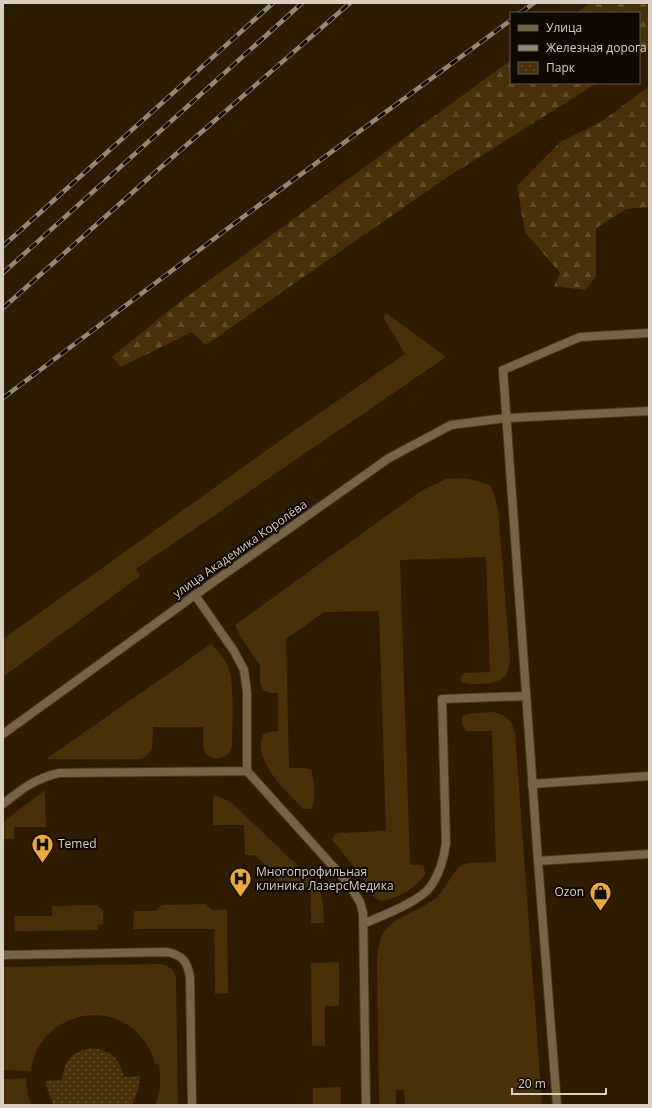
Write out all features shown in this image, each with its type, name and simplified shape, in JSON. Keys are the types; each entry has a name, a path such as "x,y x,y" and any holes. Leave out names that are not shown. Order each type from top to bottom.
{"street":[{"path":"557,1105 532,784 503,370 580,337 649,333"},
{"name":"улица Академика Королёва","path":"3,734 194,595 389,458 451,425 506,418 649,411"},
{"path":"194,595 234,651 244,670 248,692 247,772 354,891 360,902 363,913 366,1105"},
{"path":"363,924 418,898 430,888 438,874 444,858 446,842 442,699 526,696"},
{"path":"3,804 31,783 44,776 59,773 247,772"},
{"path":"532,784 649,776"},
{"path":"538,861 649,854"},
{"path":"3,955 168,952 177,954 184,959 188,967 190,977 192,1105"}],"green space":[{"path":"589,3 649,3 649,48 640,54 640,12 577,12"},
{"path":"510,61 510,84 595,84 446,178 206,345 192,332 121,367 112,357 173,307"},
{"path":"649,86 649,207 626,209 596,228 596,277 585,290 554,286 560,273 525,232 517,186 560,142 601,122"},
{"path":"386,313 446,357 136,569 140,576 3,677 3,639 292,432 405,354 383,317"},
{"path":"446,479 469,479 490,485 495,497 498,510 510,658 508,671 502,679 492,683 472,684 461,681 461,677 464,673 490,672 486,557 400,560 410,865 424,866 425,874 417,884 406,892 393,898 381,901 373,896 362,877 332,838 339,833 386,831 379,611 324,612 286,639 289,768 303,768 311,770 314,784 314,801 311,809 303,809 272,775 266,765 262,755 261,744 263,734 278,731 278,693 269,693 263,690 260,683 260,665 241,638 235,625 421,491"},
{"path":"211,644 228,666 232,682 232,745 224,757 210,757 204,750 203,727 153,727 152,750 145,757 139,759 46,759"},
{"path":"492,712 501,714 507,718 512,724 515,732 542,1105 405,1105 404,1090 396,1090 396,1105 379,1105 377,961 380,940 386,929 391,924 432,901 438,896 459,867 466,864 496,862 492,731 466,731 462,725 462,718 466,714"},
{"path":"45,790 46,827 14,827 14,839 3,839 3,822"},
{"path":"213,795 233,804 316,883 322,897 324,923 311,923 310,890 277,890 277,877 255,855 245,855 244,825 213,825"},
{"path":"206,904 212,910 227,910 228,993 215,994 214,929 133,929 134,911 156,911 162,905"},
{"path":"97,905 103,911 103,924 98,925 98,930 15,931 14,916 52,916 52,906"},
{"path":"339,962 339,1006 325,1006 325,1046 312,1046 311,963"},
{"path":"166,965 170,968 176,979 178,1105 155,1105 160,1085 159,1064 155,1064 150,1050 141,1037 126,1024 110,1017 92,1015 75,1018 59,1025 46,1037 36,1052 31,1071 3,1070 3,967"},
{"path":"91,1048 104,1051 113,1056 120,1065 124,1077 140,1076 138,1091 132,1105 54,1105 45,1081 62,1080 63,1073 70,1058 78,1052"},
{"path":"26,1078 28,1096 32,1105 3,1105 3,1079"},
{"path":"341,1087 341,1105 313,1105 313,1088"}],"railway":[{"path":"3,246 273,3"},
{"path":"3,273 302,3"},
{"path":"3,308 152,175 350,3"},
{"path":"521,12 534,3"},
{"path":"3,398 243,217 510,21"}],"place":[{"name":"Temed","path":"43,864"},
{"name":"Многопрофильная клиника ЛазерсМедика","path":"241,898"},
{"name":"Ozon","path":"600,912"}]}
